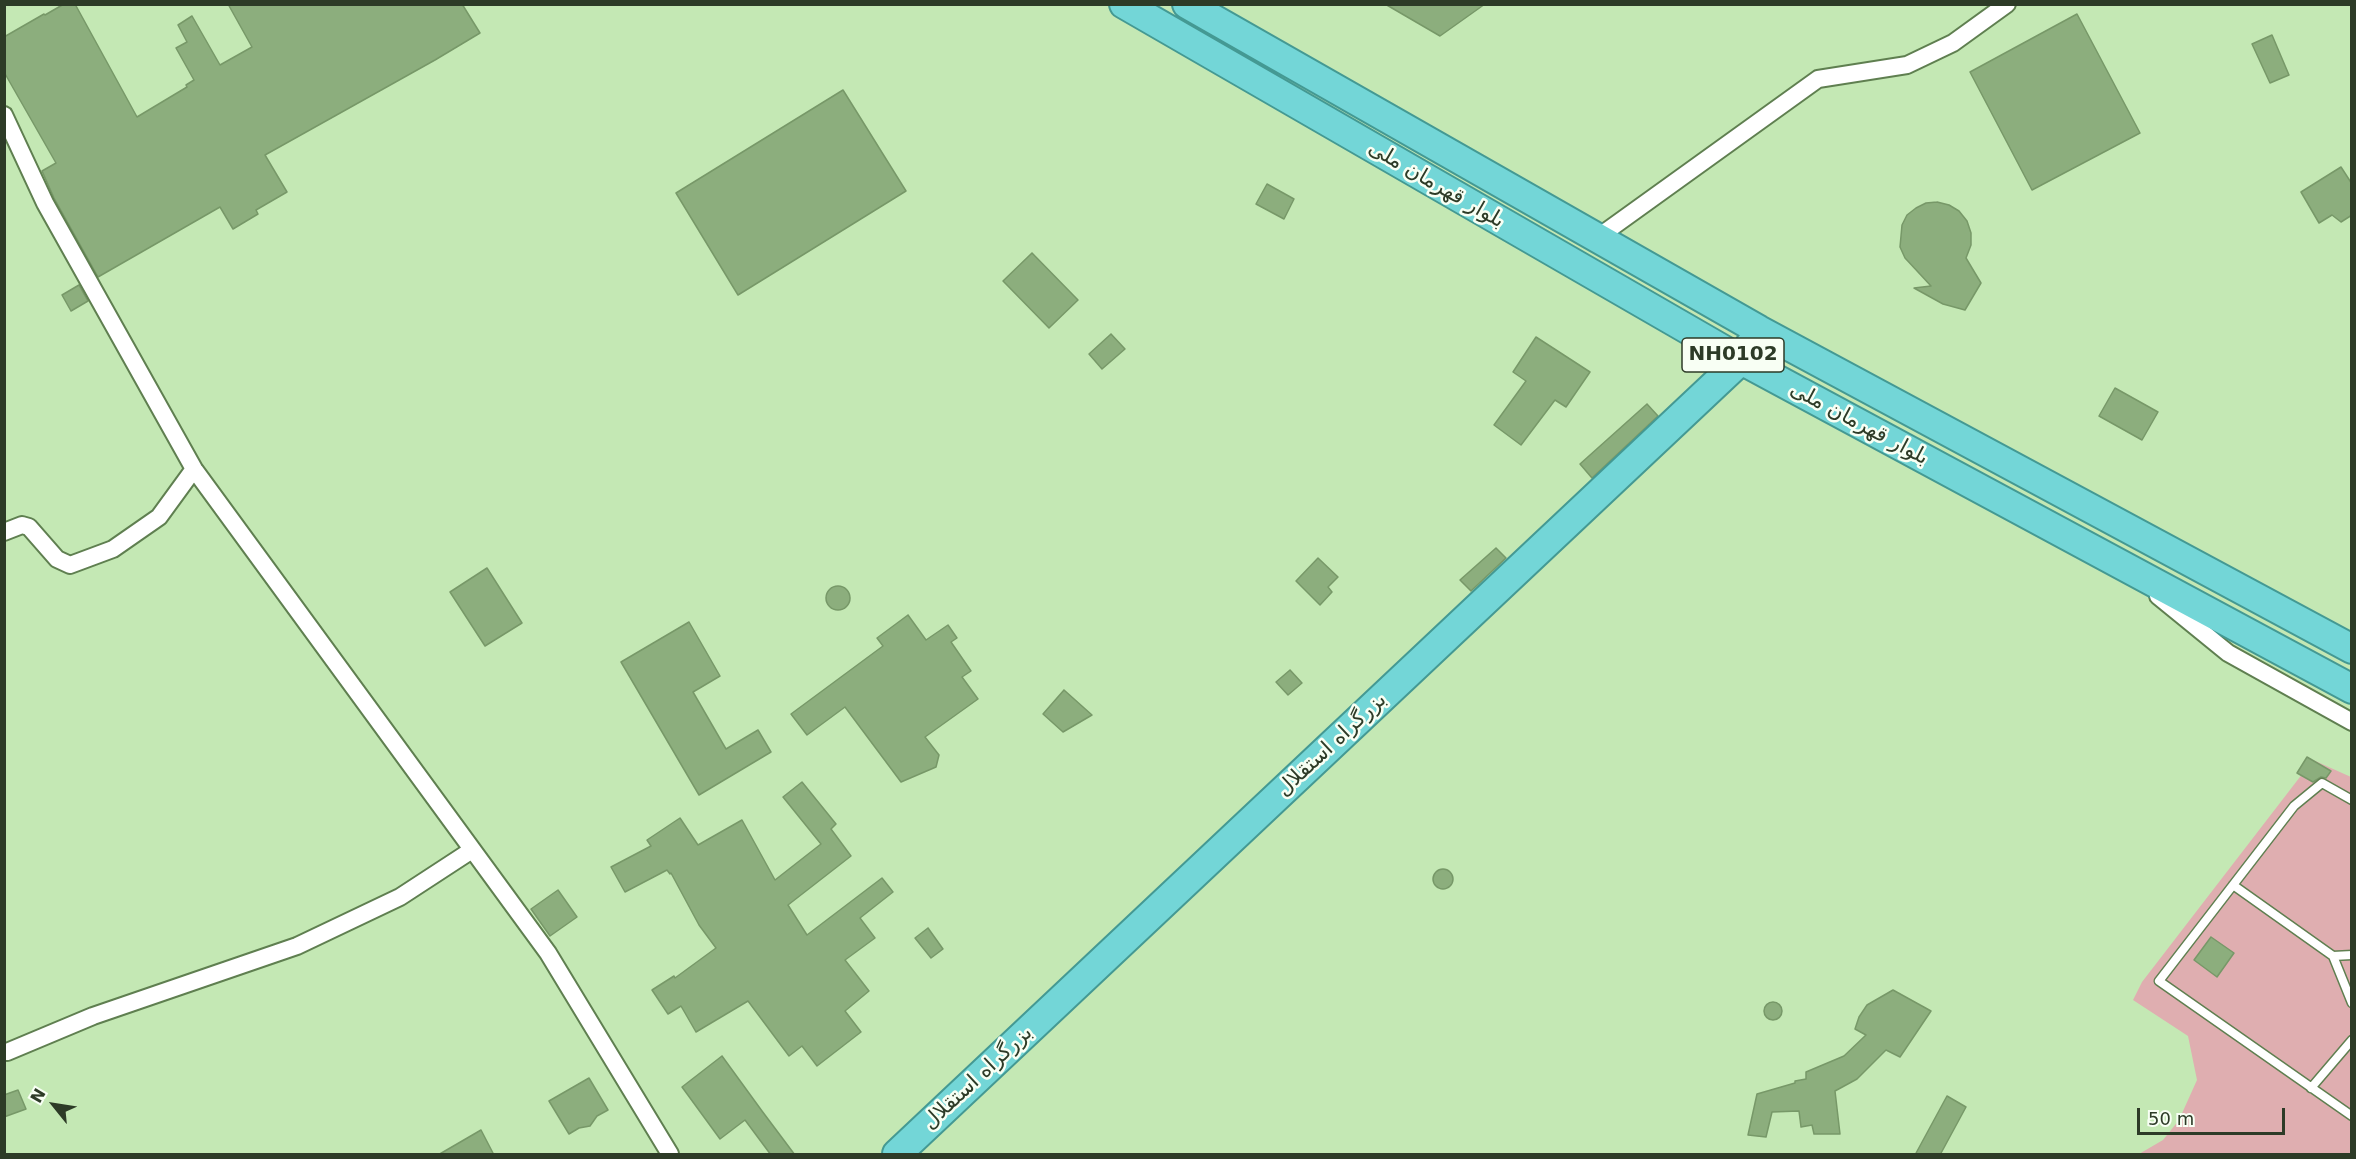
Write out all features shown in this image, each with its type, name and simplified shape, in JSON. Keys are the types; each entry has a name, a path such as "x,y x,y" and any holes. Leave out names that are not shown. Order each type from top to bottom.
{"highway":[{"name":"بلوار قهرمان ملی","path":"1124,4 1741,360 2352,689"},
{"name":"بلوار قهرمان ملی","path":"1187,4 1759,330 2352,649"},
{"name":"بزرگراه استقلال","path":"897,1155 1741,360 1759,330"}],"street":[{"path":"1597,238 1818,79 1907,65 1953,43 2007,4"},
{"path":"4,115 45,203 194,469 548,953 670,1155"},
{"path":"4,532 22,525 28,527 57,559 69,565 113,549 159,517 194,469"},
{"path":"2118,564 2228,653 2352,722"},
{"path":"7,1052 93,1016 297,946 400,897 472,850"}],"lane":[{"path":"2352,800 2322,783 2294,806 2159,981 2352,1116"},
{"path":"2233,885 2332,956 2352,1003"},
{"path":"2332,956 2352,956"},
{"path":"2311,1088 2352,1040"}],"shaded area":[{"path":"2313,760 2351,777 2351,1154 2139,1154 2163,1140 2179,1120 2197,1080 2188,1036 2133,1000 2142,982"}],"building":[{"path":"64,4 75,4 137,117 187,87 186,85 194,80 176,48 187,42 178,25 192,16 220,65 252,47 228,4 462,4 480,33 265,155 287,192 256,210 258,214 233,229 220,207 98,277 54,198 42,171 56,163 4,72 4,37"},
{"path":"1385,4 1485,4 1440,36"},
{"path":"2077,14 2140,133 2032,190 1970,72"},
{"path":"2272,35 2289,75 2270,83 2252,44"},
{"path":"843,90 906,191 738,295 676,193"},
{"path":"2341,167 2352,184 2352,215 2341,222 2332,215 2319,223 2301,192"},
{"path":"1267,184 1294,199 1284,219 1256,204"},
{"path":"1937,202 1959,211 1967,221 1971,233 1971,245 1966,258 1981,283 1965,310 1943,304 1914,288 1931,286 1905,258 1900,247 1902,225 1907,215 1926,203"},
{"path":"1032,253 1078,300 1049,328 1003,281"},
{"path":"79,285 88,301 71,311 62,295"},
{"path":"1111,334 1125,349 1102,369 1089,354"},
{"path":"1536,337 1590,372 1566,407 1555,400 1521,445 1494,425 1526,381 1513,372"},
{"path":"2115,388 2158,412 2142,440 2099,416"},
{"path":"1647,404 1658,416 1592,478 1580,464"},
{"path":"1496,548 1506,558 1471,591 1460,580"},
{"path":"1318,558 1338,577 1328,587 1332,592 1320,605 1296,581"},
{"path":"487,568 522,623 485,646 450,592"},
{"path":"838,586 847,589 850,598 847,607 838,610 829,607 826,598 829,589"},
{"path":"908,615 926,640 948,625 957,638 951,642 971,671 962,677 978,699 925,737 939,755 936,767 901,782 845,707 807,735 791,714 883,646 877,638"},
{"path":"689,622 720,676 693,692 726,749 758,730 771,752 699,795 621,662"},
{"path":"1290,670 1302,683 1288,695 1276,682"},
{"path":"1064,690 1092,715 1063,732 1043,714"},
{"path":"2307,757 2331,771 2326,778 2321,777 2313,782 2297,773"},
{"path":"802,782 836,824 831,829 851,856 788,905 807,935 882,878 893,892 860,918 875,938 845,960 869,991 845,1011 861,1032 817,1066 802,1046 789,1056 748,1001 696,1032 681,1006 668,1014 652,990 674,976 675,978 716,948 699,925 671,873 667,870 625,892 611,867 651,846 647,840 680,818 698,845 742,820 775,880 821,844 783,797"},
{"path":"1439,869 1447,869 1453,875 1453,883 1447,889 1439,889 1433,883 1433,875"},
{"path":"558,890 577,917 550,936 531,909"},
{"path":"928,928 943,949 931,958 915,938"},
{"path":"2211,937 2234,953 2217,977 2194,960"},
{"path":"1893,990 1931,1011 1900,1057 1886,1050 1857,1079 1835,1091 1840,1134 1814,1134 1812,1125 1801,1127 1799,1111 1772,1112 1766,1137 1748,1135 1757,1094 1806,1079 1806,1072 1844,1056 1866,1035 1855,1029 1867,1005"},
{"path":"1773,1002 1779,1005 1782,1011 1779,1017 1773,1020 1767,1017 1764,1011 1767,1005"},
{"path":"722,1056 795,1155 771,1155 745,1120 720,1139 682,1087"},
{"path":"589,1078 608,1110 597,1116 590,1126 579,1128 569,1134 549,1101"},
{"path":"18,1090 26,1109 4,1117 4,1095"},
{"path":"1947,1096 1966,1107 1940,1155 1915,1155"},
{"path":"481,1130 494,1155 438,1155"}]}
